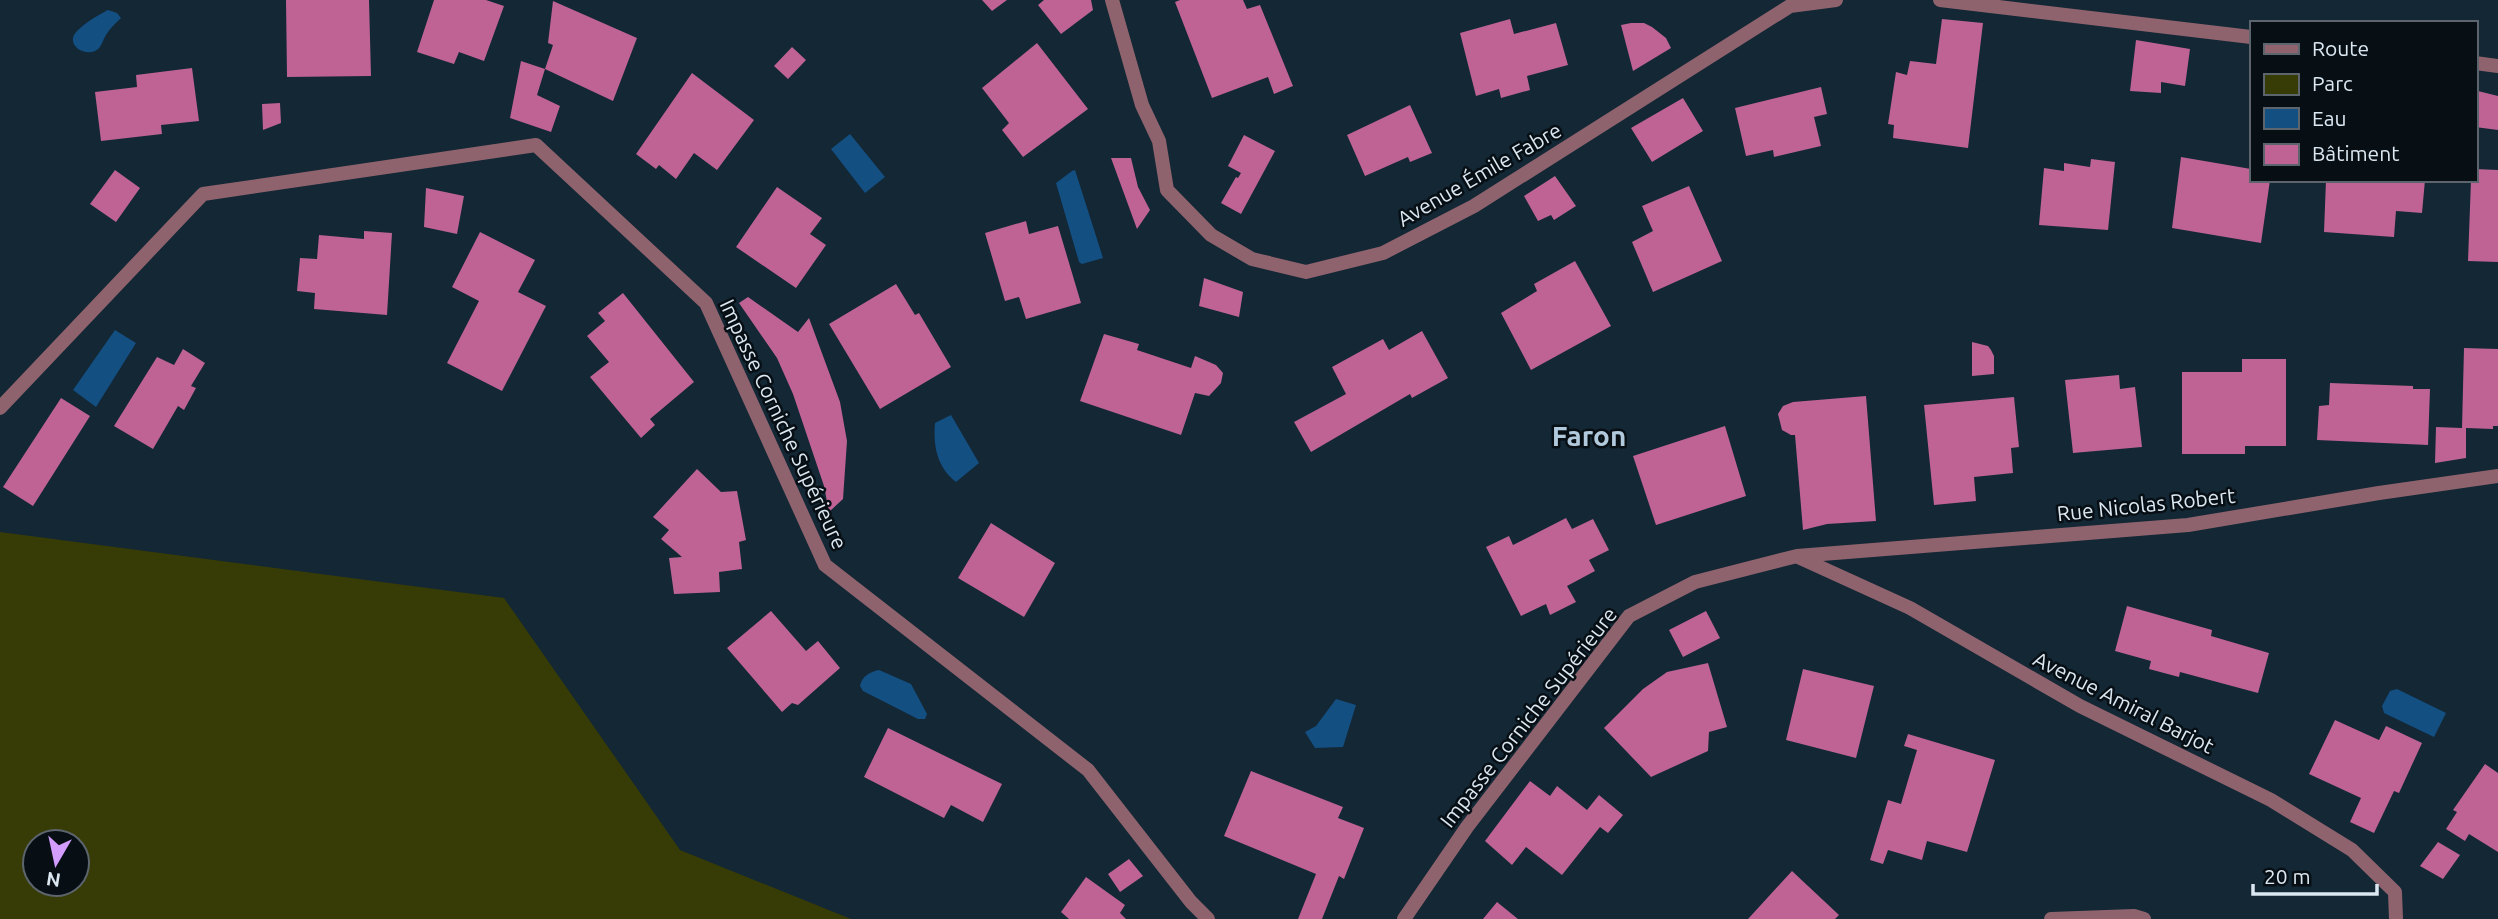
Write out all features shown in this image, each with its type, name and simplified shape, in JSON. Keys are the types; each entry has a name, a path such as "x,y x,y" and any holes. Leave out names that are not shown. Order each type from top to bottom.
{"street":[{"name":"Avenue Émile Fabre","path":"1112,0 1142,105 1159,141 1167,190 1211,235 1252,259 1306,271 1383,253 1406,242 1474,206 1790,6 1836,0"},
{"path":"1940,0 2250,37"},
{"path":"2477,63 2498,66"},
{"name":"Impasse Corniche Supérieure","path":"0,408 203,194 536,145 706,303 825,565 1088,770 1191,902 1208,919"},
{"name":"Rue Nicolas Robert","path":"1797,556 2188,525 2498,476"},
{"name":"Impasse Corniche Supérieure","path":"1404,919 1467,827 1629,616 1695,582 1797,556"},
{"name":"Avenue Amiral Barjot","path":"1797,556 1910,608 2080,706 2271,800 2352,850 2395,891 2396,919"},
{"path":"2051,919 2134,916 2144,919"}],"green space":[{"path":"0,532 504,598 680,850 851,919 0,919"}],"water":[{"path":"108,10 117,13 121,18 108,32 99,48 86,52 78,48 73,38 78,30"},
{"path":"850,134 885,177 865,193 831,149"},
{"path":"1075,170 1103,258 1082,264 1079,262 1056,183"},
{"path":"115,330 136,343 96,407 73,390"},
{"path":"951,415 979,463 956,482 940,463 935,440 935,423"},
{"path":"879,670 911,684 927,714 925,719 918,719 863,691 860,686 865,677"},
{"path":"2397,689 2446,713 2434,737 2384,713 2382,706 2390,691"},
{"path":"1336,699 1356,705 1343,747 1315,748 1305,732 1316,726"}],"building":[{"path":"286,0 369,0 371,76 287,77"},
{"path":"434,0 486,0 504,6 484,61 459,52 454,64 417,52"},
{"path":"982,0 1007,0 992,11"},
{"path":"1044,0 1091,0 1093,10 1061,34 1038,5"},
{"path":"1243,0 1247,9 1260,5 1293,86 1274,94 1268,77 1212,98 1175,2"},
{"path":"553,1 637,38 613,101 545,69 553,45 548,43"},
{"path":"1510,19 1514,34 1556,23 1568,65 1527,76 1530,90 1501,98 1499,89 1476,96 1460,33"},
{"path":"1942,19 1983,23 1968,148 1893,138 1894,125 1888,124 1896,72 1907,75 1910,61 1936,64"},
{"path":"1644,23 1652,27 1666,38 1671,48 1633,71 1621,25"},
{"path":"2136,40 2190,49 2185,86 2161,82 2161,93 2130,91"},
{"path":"1037,43 1088,109 1023,157 1002,130 1009,123 982,88"},
{"path":"792,47 806,60 788,79 774,66"},
{"path":"521,61 545,69 537,95 560,106 551,132 510,118"},
{"path":"192,68 199,121 161,125 162,134 101,141 95,92 137,87 136,75"},
{"path":"692,73 754,120 717,170 694,153 676,179 659,165 656,169 636,154"},
{"path":"1821,87 1827,114 1814,117 1821,146 1774,157 1773,150 1746,156 1735,108"},
{"path":"2478,91 2498,96 2498,130 2477,127"},
{"path":"1683,98 1703,131 1652,162 1631,128"},
{"path":"280,103 281,123 263,130 262,104"},
{"path":"1410,105 1432,153 1410,162 1408,157 1365,176 1347,135"},
{"path":"1244,135 1275,151 1241,214 1221,203 1241,173 1228,166"},
{"path":"2181,157 2250,169 2250,182 2270,182 2261,243 2172,228"},
{"path":"1111,158 1131,158 1138,187 1150,210 1137,229"},
{"path":"2091,159 2115,162 2108,230 2039,225 2044,168 2064,171 2064,163 2090,167"},
{"path":"2477,169 2498,170 2498,262 2468,261 2471,182 2477,182"},
{"path":"115,170 140,188 116,222 90,204"},
{"path":"1555,176 1576,206 1554,220 1551,215 1538,221 1524,196"},
{"path":"2326,182 2425,182 2422,213 2396,211 2394,237 2324,232"},
{"path":"1689,186 1722,261 1653,292 1632,242 1653,231 1642,206"},
{"path":"777,187 822,218 810,234 826,245 796,288 736,247"},
{"path":"426,188 464,196 457,234 424,227"},
{"path":"1026,221 1029,234 1058,226 1081,303 1026,319 1019,297 1005,301 985,233"},
{"path":"364,231 392,233 387,315 314,309 315,293 297,291 300,258 317,259 319,235 364,239"},
{"path":"480,232 535,260 518,292 546,306 502,391 447,363 479,301 452,287"},
{"path":"1575,261 1611,326 1531,370 1501,313 1537,291 1534,284"},
{"path":"1204,278 1243,292 1239,317 1199,306"},
{"path":"896,284 915,315 919,313 951,367 880,409 829,324"},
{"path":"623,293 694,382 650,419 655,425 641,438 590,377 609,362 587,336 605,321 598,313"},
{"path":"748,297 798,332 809,318 840,402 847,441 843,499 829,512 824,486 793,394 777,358 739,303"},
{"path":"1422,331 1448,378 1412,398 1410,394 1311,452 1294,422 1346,394 1332,367 1383,339 1389,350"},
{"path":"1104,334 1139,344 1137,350 1191,368 1195,356 1216,365 1223,373 1221,383 1209,396 1195,393 1181,435 1080,401"},
{"path":"1972,342 1988,346 1991,350 1994,356 1994,374 1972,376"},
{"path":"2464,348 2498,349 2498,426 2493,426 2493,429 2466,428 2466,458 2435,463 2436,427 2462,428"},
{"path":"183,349 205,363 191,386 196,388 184,410 178,406 153,449 114,426 157,357 174,365"},
{"path":"2242,359 2286,359 2286,446 2245,446 2245,454 2182,454 2182,372 2242,372"},
{"path":"2119,375 2120,389 2135,387 2142,447 2073,453 2065,380"},
{"path":"2330,383 2430,389 2428,445 2317,440 2319,406 2329,405"},
{"path":"1866,396 1876,521 1827,524 1803,530 1795,435 1782,430 1778,414 1783,406 1793,402"},
{"path":"2014,397 2019,447 2011,448 2013,473 1974,477 1976,501 1934,505 1924,405"},
{"path":"61,398 90,416 33,506 3,487"},
{"path":"1725,426 1746,496 1656,525 1633,456"},
{"path":"697,469 721,492 737,491 746,540 739,542 742,569 719,572 720,592 674,594 669,558 682,557 661,539 669,530 653,517"},
{"path":"1566,518 1572,529 1593,519 1609,550 1589,560 1595,571 1567,586 1576,602 1550,615 1546,604 1521,616 1486,547 1509,536 1513,545"},
{"path":"991,523 1055,563 1024,617 958,578"},
{"path":"2127,606 2212,630 2211,636 2269,653 2258,693 2180,672 2179,677 2149,669 2151,661 2115,651"},
{"path":"771,611 806,651 818,641 840,668 798,705 792,703 782,712 727,648"},
{"path":"1706,611 1720,638 1683,657 1669,630"},
{"path":"1708,663 1727,727 1709,732 1708,751 1651,777 1604,728 1643,689 1667,672"},
{"path":"1803,669 1874,686 1856,758 1786,740"},
{"path":"2335,720 2379,740 2386,726 2422,743 2399,793 2394,791 2374,833 2350,822 2361,798 2309,774"},
{"path":"888,728 1002,784 983,822 951,805 944,818 864,777"},
{"path":"1908,734 1995,760 1967,852 1927,841 1922,860 1888,850 1883,864 1870,860 1888,800 1901,804 1917,750 1904,746"},
{"path":"2485,764 2498,773 2498,852 2469,834 2465,841 2446,829 2457,812 2453,810"},
{"path":"1251,771 1343,807 1338,818 1364,828 1344,879 1339,876 1322,919 1298,919 1316,874 1224,836"},
{"path":"1530,781 1550,796 1557,786 1587,810 1599,795 1623,815 1608,833 1600,827 1562,875 1526,847 1512,865 1485,841"},
{"path":"2438,842 2460,855 2443,879 2420,866"},
{"path":"1129,859 1143,876 1120,892 1108,874"},
{"path":"1792,871 1839,915 1835,919 1748,919"},
{"path":"1086,877 1125,905 1120,913 1126,919 1069,919 1061,912"},
{"path":"1497,902 1518,919 1483,919"}],"district":[{"name":"Faron","path":"1589,435"}]}
